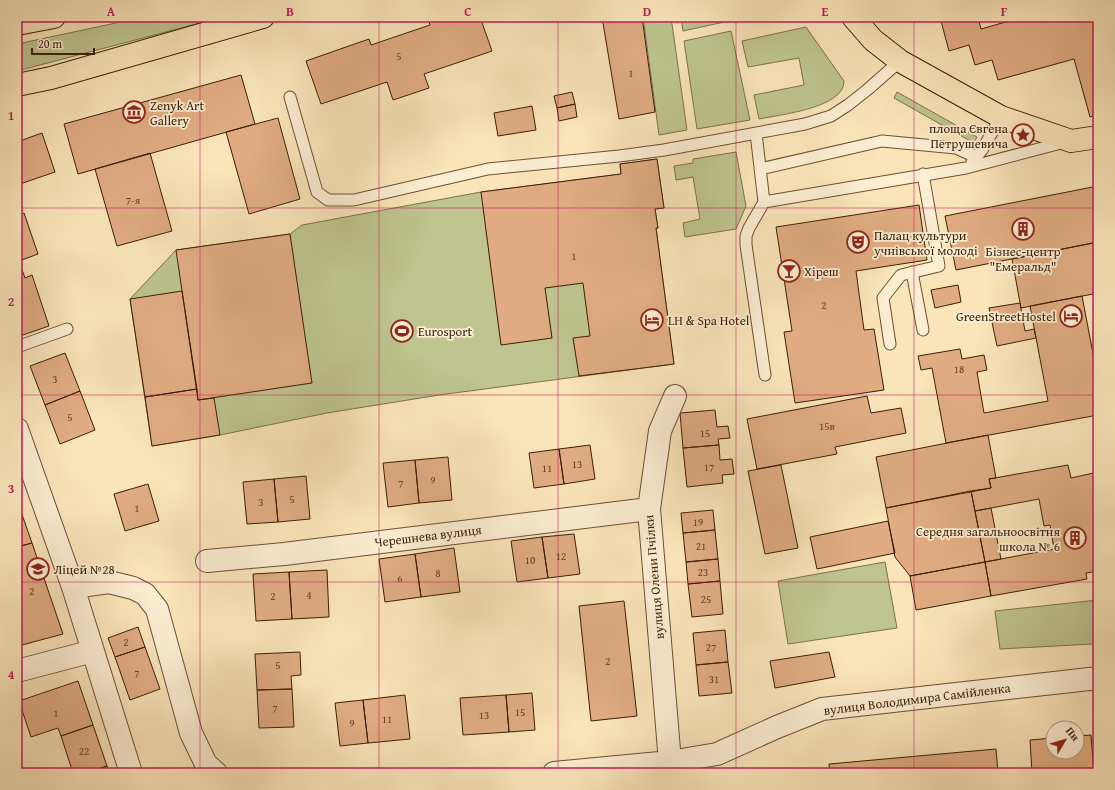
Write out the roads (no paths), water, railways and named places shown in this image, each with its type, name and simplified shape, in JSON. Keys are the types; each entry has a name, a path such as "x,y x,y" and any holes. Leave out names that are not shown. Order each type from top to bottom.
{"main road":[{"path":"17,24 54,17"},
{"path":"17,85 51,78 263,17"},
{"path":"853,17 873,40 900,61 1001,117 1071,141 1098,137"}],"street":[{"name":"вулиця Олени Пчілки","path":"670,762 649,509 660,431 675,396"},
{"path":"17,429 94,651 131,773"},
{"name":"Черешнева вулиця","path":"208,561 284,554 649,509"},
{"path":"73,588 109,582 133,588 145,594 156,609 191,733 206,764 216,773"},
{"path":"17,671 94,651"},
{"name":"вулиця Володимира Самійленка","path":"554,773 670,762 717,754 777,726 822,709 1098,678"}],"lane":[{"path":"290,97 317,192 328,200 354,200 488,169 619,156 805,124 832,116 867,90 900,61"},
{"path":"966,168 982,150 1001,117"},
{"path":"756,133 764,202 749,228 746,236 746,245 766,375"},
{"path":"760,169 882,140 956,148 976,157"},
{"path":"764,202 923,174 966,168 1071,141"},
{"path":"890,344 883,298 901,275 939,266 923,174"},
{"path":"912,272 923,330"},
{"path":"17,347 66,329"}],"place":[{"name":"Zenyk Art Gallery","path":"134,112"},
{"name":"площа Євгена Петрушевича","path":"1023,135"},
{"name":"Бізнес-центр \"Емеральд\"","path":"1023,229"},
{"name":"Палац культури учнівської молоді","path":"858,242"},
{"name":"Хіреш","path":"789,271"},
{"name":"GreenStreetHostel","path":"1071,316"},
{"name":"LH & Spa Hotel","path":"652,320"},
{"name":"Eurosport","path":"402,331"},
{"name":"Середня загальноосвітня школа № 6","path":"1075,538"},
{"name":"Ліцей №28","path":"38,569"}]}
